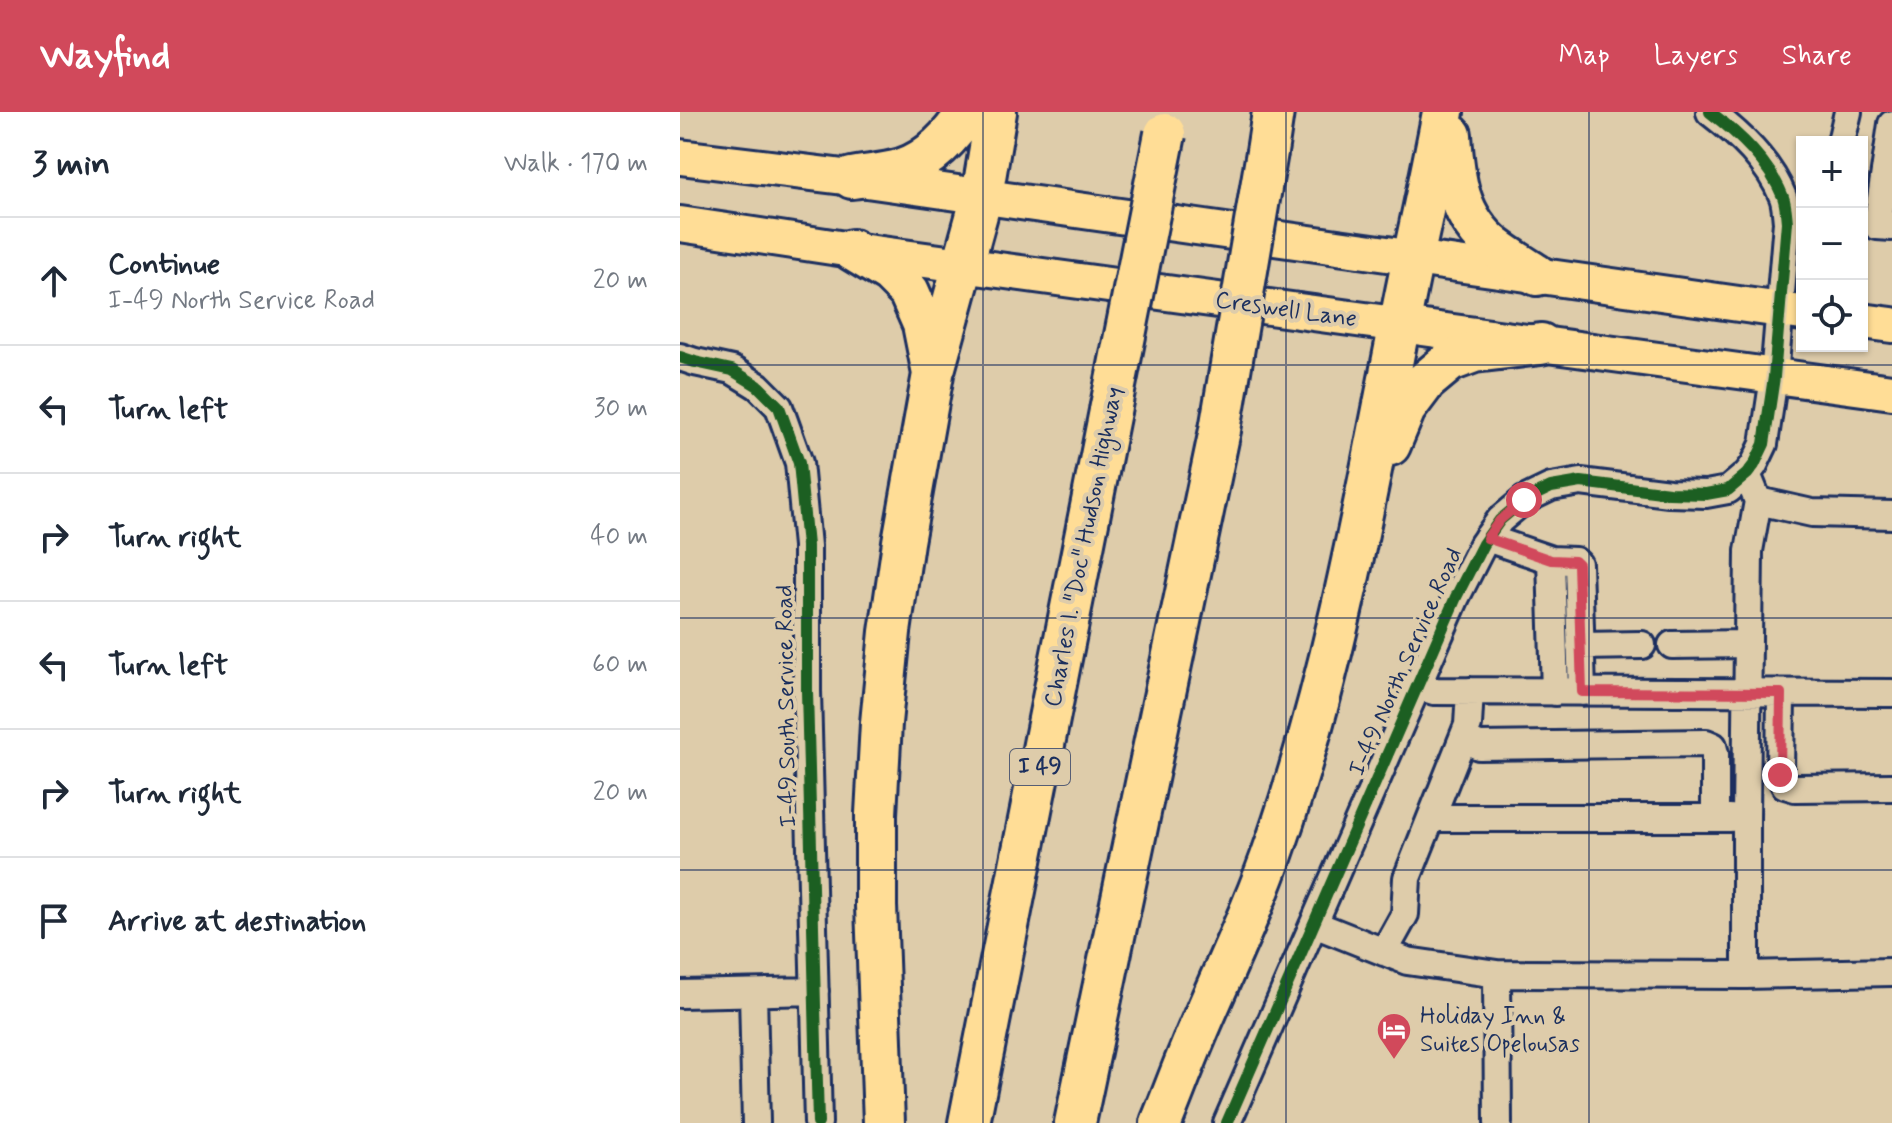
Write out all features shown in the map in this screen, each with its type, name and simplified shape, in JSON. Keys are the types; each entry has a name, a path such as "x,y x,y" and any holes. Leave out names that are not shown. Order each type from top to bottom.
{"highway":[{"path":"852,178 904,169 931,154 957,128 967,112"},
{"path":"884,1123 876,814 890,632 933,374 982,196 996,112"},
{"path":"1075,1123 1220,430 1273,112"},
{"path":"1161,1123 1276,844 1311,730 1337,633 1360,528 1399,325 1446,112"},
{"path":"1446,112 1453,171 1460,199 1473,225 1494,246 1537,275"},
{"name":"Charles I. \"Doc\" Hudson Highway","path":"969,1123 1167,123"},
{"path":"852,250 890,273 909,292 923,324 933,374"},
{"path":"1360,528 1405,409 1426,381 1450,361 1474,352 1541,344"}],"main road":[{"path":"680,157 982,196 1791,311"},
{"name":"Creswell Lane","path":"680,224 1892,392"},
{"path":"1868,322 1892,325"}],"street":[{"path":"1710,112 1753,150 1784,200 1794,208 1787,222 1791,311 1774,377 1764,444 1747,474 1758,501 1749,551 1746,975"},
{"path":"1842,136 1848,112"},
{"path":"1891,133 1877,226 1892,227"},
{"name":"I-49 South Service Road","path":"680,357 732,370 758,386 779,407 799,463 807,546 807,691 818,1123"},
{"name":"I-49 North Service Road","path":"1227,1123 1456,597 1500,520 1524,500 1551,487 1581,482 1669,493 1706,494 1728,490 1747,474"},
{"path":"1758,501 1812,513 1892,515"},
{"path":"1487,538 1551,560 1575,561 1578,564 1580,646 1569,692"},
{"path":"1551,560 1569,692"},
{"path":"1672,645 1748,644"},
{"path":"1580,646 1642,645"},
{"path":"1418,686 1434,691 1892,693"},
{"path":"1384,952 1405,914 1407,878 1468,725 1470,691"},
{"path":"1781,693 1780,775 1785,785 1795,788 1892,787"},
{"path":"1463,739 1479,746 1706,743 1713,746 1715,754 1715,818"},
{"path":"1432,816 1746,818"},
{"path":"1314,924 1407,961 1497,974 1892,972"},
{"path":"1497,974 1498,1123"},
{"path":"680,994 815,991"},
{"path":"753,993 756,1123"}],"cycle path":[{"path":"1227,1123 1456,597 1483,544 1500,520 1524,500 1551,487 1581,482 1669,493 1706,494 1728,490 1754,465 1764,444 1774,377 1786,210 1777,184 1762,161 1710,112"},
{"path":"680,357 732,370 758,386 779,407 799,463 807,546 807,691 818,1123"}],"place":[{"name":"Holiday Inn & Suites Opelousas","path":"1394,1061"}],"route":[{"path":"1524,500 1500,520 1487,538 1551,560 1575,561 1578,564 1582,692 1781,693 1780,775"}]}
